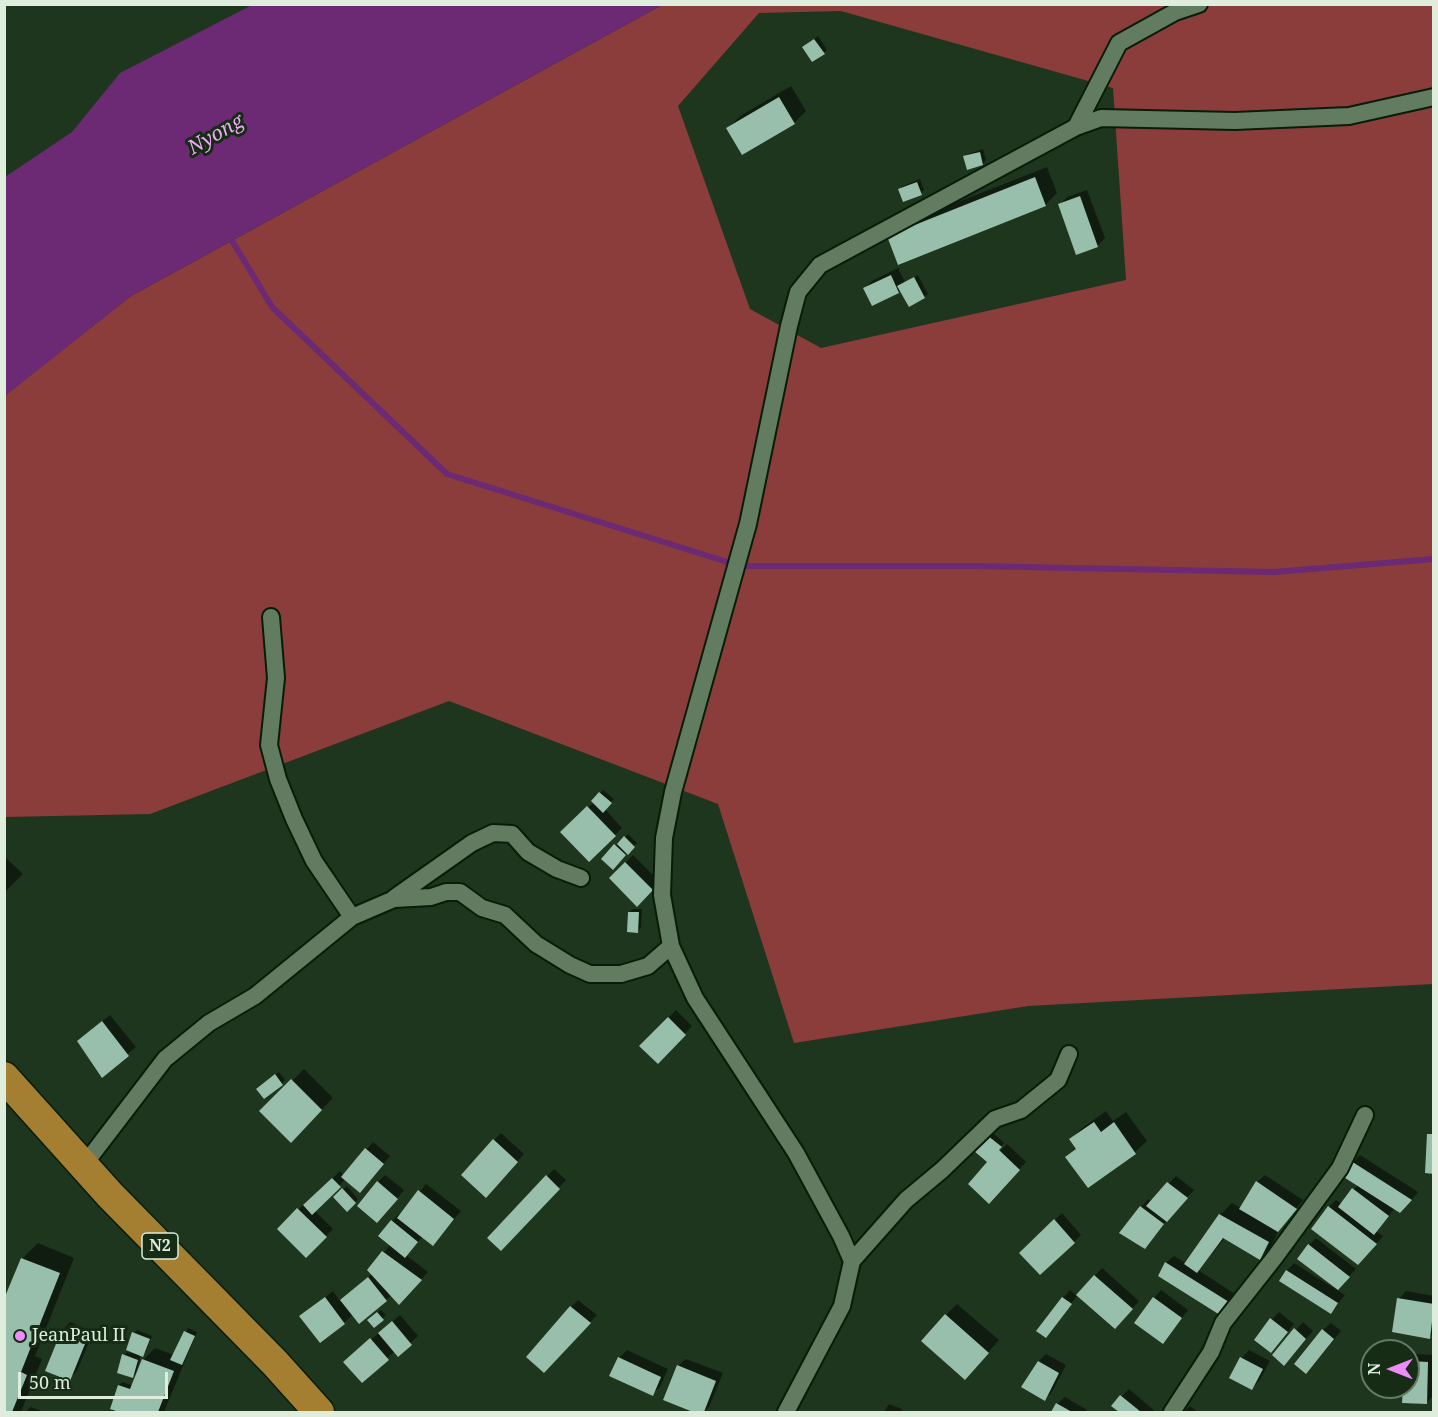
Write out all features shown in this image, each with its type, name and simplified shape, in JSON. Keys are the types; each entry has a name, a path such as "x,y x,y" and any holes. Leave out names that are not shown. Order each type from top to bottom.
{"highway":[{"name":"N2","path":"4,1077 111,1196 275,1363 319,1413"}],"street":[{"path":"1076,127 1119,43 1175,12 1199,4"},
{"path":"852,1262 841,1236 796,1153 695,998 672,946 663,895 664,838 673,792 748,524 798,292 820,265 1076,127 1101,118 1235,121 1349,116 1434,98"},
{"path":"271,617 276,678 269,745 278,779 314,861 352,917"},
{"path":"84,1165 165,1059 209,1023 255,996 352,917 394,899 472,843 493,833 512,834 528,852 557,869 581,878"},
{"path":"394,899 431,897 446,892 460,892 482,908 505,915 536,944 570,965 590,974 621,974 648,966 672,946"},
{"path":"786,1413 842,1306 852,1262 906,1200 942,1170 995,1119 1021,1110 1058,1080 1069,1054"},
{"path":"1172,1413 1211,1352 1223,1323 1340,1168 1365,1115"}],"shaded area":[{"path":"662,5 1433,5 1433,984 1028,1006 794,1043 718,804 449,701 150,814 5,817 4,396 131,296","holes":["841,11 1113,88 1126,280 821,348 750,309 678,106 759,13"]}],"water":[{"name":"Nyong","path":"254,4 662,5 131,296 5,396 5,177 72,132 120,73"}],"building":[{"path":"814,39 825,54 812,62 802,47"},
{"path":"779,97 795,124 742,155 726,128"},
{"path":"980,152 983,165 967,170 963,156"},
{"path":"1035,177 1046,206 898,265 887,236"},
{"path":"917,182 922,195 903,202 898,189"},
{"path":"1080,196 1098,247 1076,255 1058,204"},
{"path":"891,275 899,293 872,306 863,288"},
{"path":"914,277 925,298 909,307 897,286"},
{"path":"599,792 612,803 603,813 591,801"},
{"path":"587,806 616,836 589,862 560,832"},
{"path":"624,836 635,847 628,855 617,844"},
{"path":"614,844 626,855 613,870 601,859"},
{"path":"625,862 653,890 637,907 609,878"},
{"path":"628,912 639,912 638,933 627,932"},
{"path":"668,1017 686,1035 658,1064 639,1046"},
{"path":"102,1021 129,1056 102,1078 77,1041"},
{"path":"275,1074 283,1085 264,1099 256,1089"},
{"path":"291,1079 322,1110 291,1143 259,1111"},
{"path":"1094,1122 1101,1132 1114,1122 1136,1154 1088,1188 1065,1157 1076,1149 1069,1139"},
{"path":"1427,1134 1434,1134 1434,1174 1425,1173"},
{"path":"987,1135 1002,1147 999,1150 1020,1170 989,1204 968,1184 987,1162 974,1151"},
{"path":"493,1139 518,1162 486,1198 461,1175"},
{"path":"365,1148 384,1164 360,1193 341,1177"},
{"path":"1351,1161 1412,1200 1400,1213 1342,1176"},
{"path":"546,1175 560,1189 501,1251 487,1238"},
{"path":"332,1178 341,1187 312,1215 303,1205"},
{"path":"377,1181 398,1199 377,1223 357,1206"},
{"path":"1256,1181 1297,1209 1278,1232 1239,1209"},
{"path":"1167,1182 1188,1198 1167,1222 1146,1206"},
{"path":"342,1188 356,1203 347,1212 333,1197"},
{"path":"1352,1188 1389,1216 1374,1235 1338,1207"},
{"path":"418,1190 454,1219 433,1246 397,1218"},
{"path":"1140,1206 1164,1224 1145,1249 1119,1233"},
{"path":"1328,1206 1377,1244 1358,1265 1311,1229"},
{"path":"297,1208 327,1237 306,1258 277,1229"},
{"path":"1219,1214 1269,1242 1260,1260 1223,1238 1197,1273 1184,1264"},
{"path":"1054,1219 1075,1243 1040,1275 1019,1253"},
{"path":"391,1220 418,1242 405,1258 378,1236"},
{"path":"1308,1244 1350,1277 1338,1290 1297,1259"},
{"path":"382,1251 422,1280 399,1305 367,1270"},
{"name":"JeanPaul II","path":"21,1258 60,1273 21,1372 27,1375 12,1412 4,1412 4,1299"},
{"path":"1165,1262 1229,1302 1220,1315 1158,1276"},
{"path":"1286,1270 1338,1303 1331,1314 1279,1281"},
{"path":"1094,1275 1133,1309 1115,1329 1076,1295"},
{"path":"368,1277 387,1301 359,1324 340,1300"},
{"path":"325,1297 345,1324 320,1343 299,1316"},
{"path":"1062,1297 1072,1304 1046,1338 1036,1331"},
{"path":"1153,1297 1182,1318 1163,1344 1134,1323"},
{"path":"1397,1298 1434,1304 1430,1339 1392,1332"},
{"path":"570,1306 591,1323 544,1373 526,1357"},
{"path":"377,1312 384,1320 374,1328 367,1320"},
{"path":"945,1314 989,1353 965,1380 921,1341"},
{"path":"1270,1318 1288,1332 1271,1353 1254,1340"},
{"path":"392,1321 412,1345 398,1357 378,1333"},
{"path":"1294,1328 1306,1339 1284,1366 1272,1355"},
{"path":"62,1329 87,1339 70,1381 45,1371"},
{"path":"1322,1329 1334,1339 1306,1374 1294,1364"},
{"path":"184,1331 195,1336 182,1365 170,1360"},
{"path":"132,1332 150,1339 143,1357 126,1350"},
{"path":"370,1338 389,1360 362,1383 343,1362"},
{"path":"122,1354 138,1360 133,1378 117,1373"},
{"path":"618,1357 661,1377 653,1396 609,1376"},
{"path":"1240,1357 1263,1369 1252,1390 1229,1378"},
{"path":"142,1359 174,1371 158,1412 119,1412 110,1409 118,1385 130,1389"},
{"path":"1038,1361 1059,1373 1045,1401 1021,1387"},
{"path":"1420,1362 1428,1362 1427,1404 1402,1403 1402,1399 1420,1399"},
{"path":"677,1365 716,1381 704,1412 693,1412 663,1400"},
{"path":"1120,1395 1141,1412 1119,1412 1111,1406"},
{"path":"1056,1403 1072,1412 1051,1412"}],"waterway":[{"path":"228,234 272,307 447,474 740,566 972,566 1274,572 1434,559"}],"place":[{"name":"JeanPaul II","path":"20,1336"}]}
